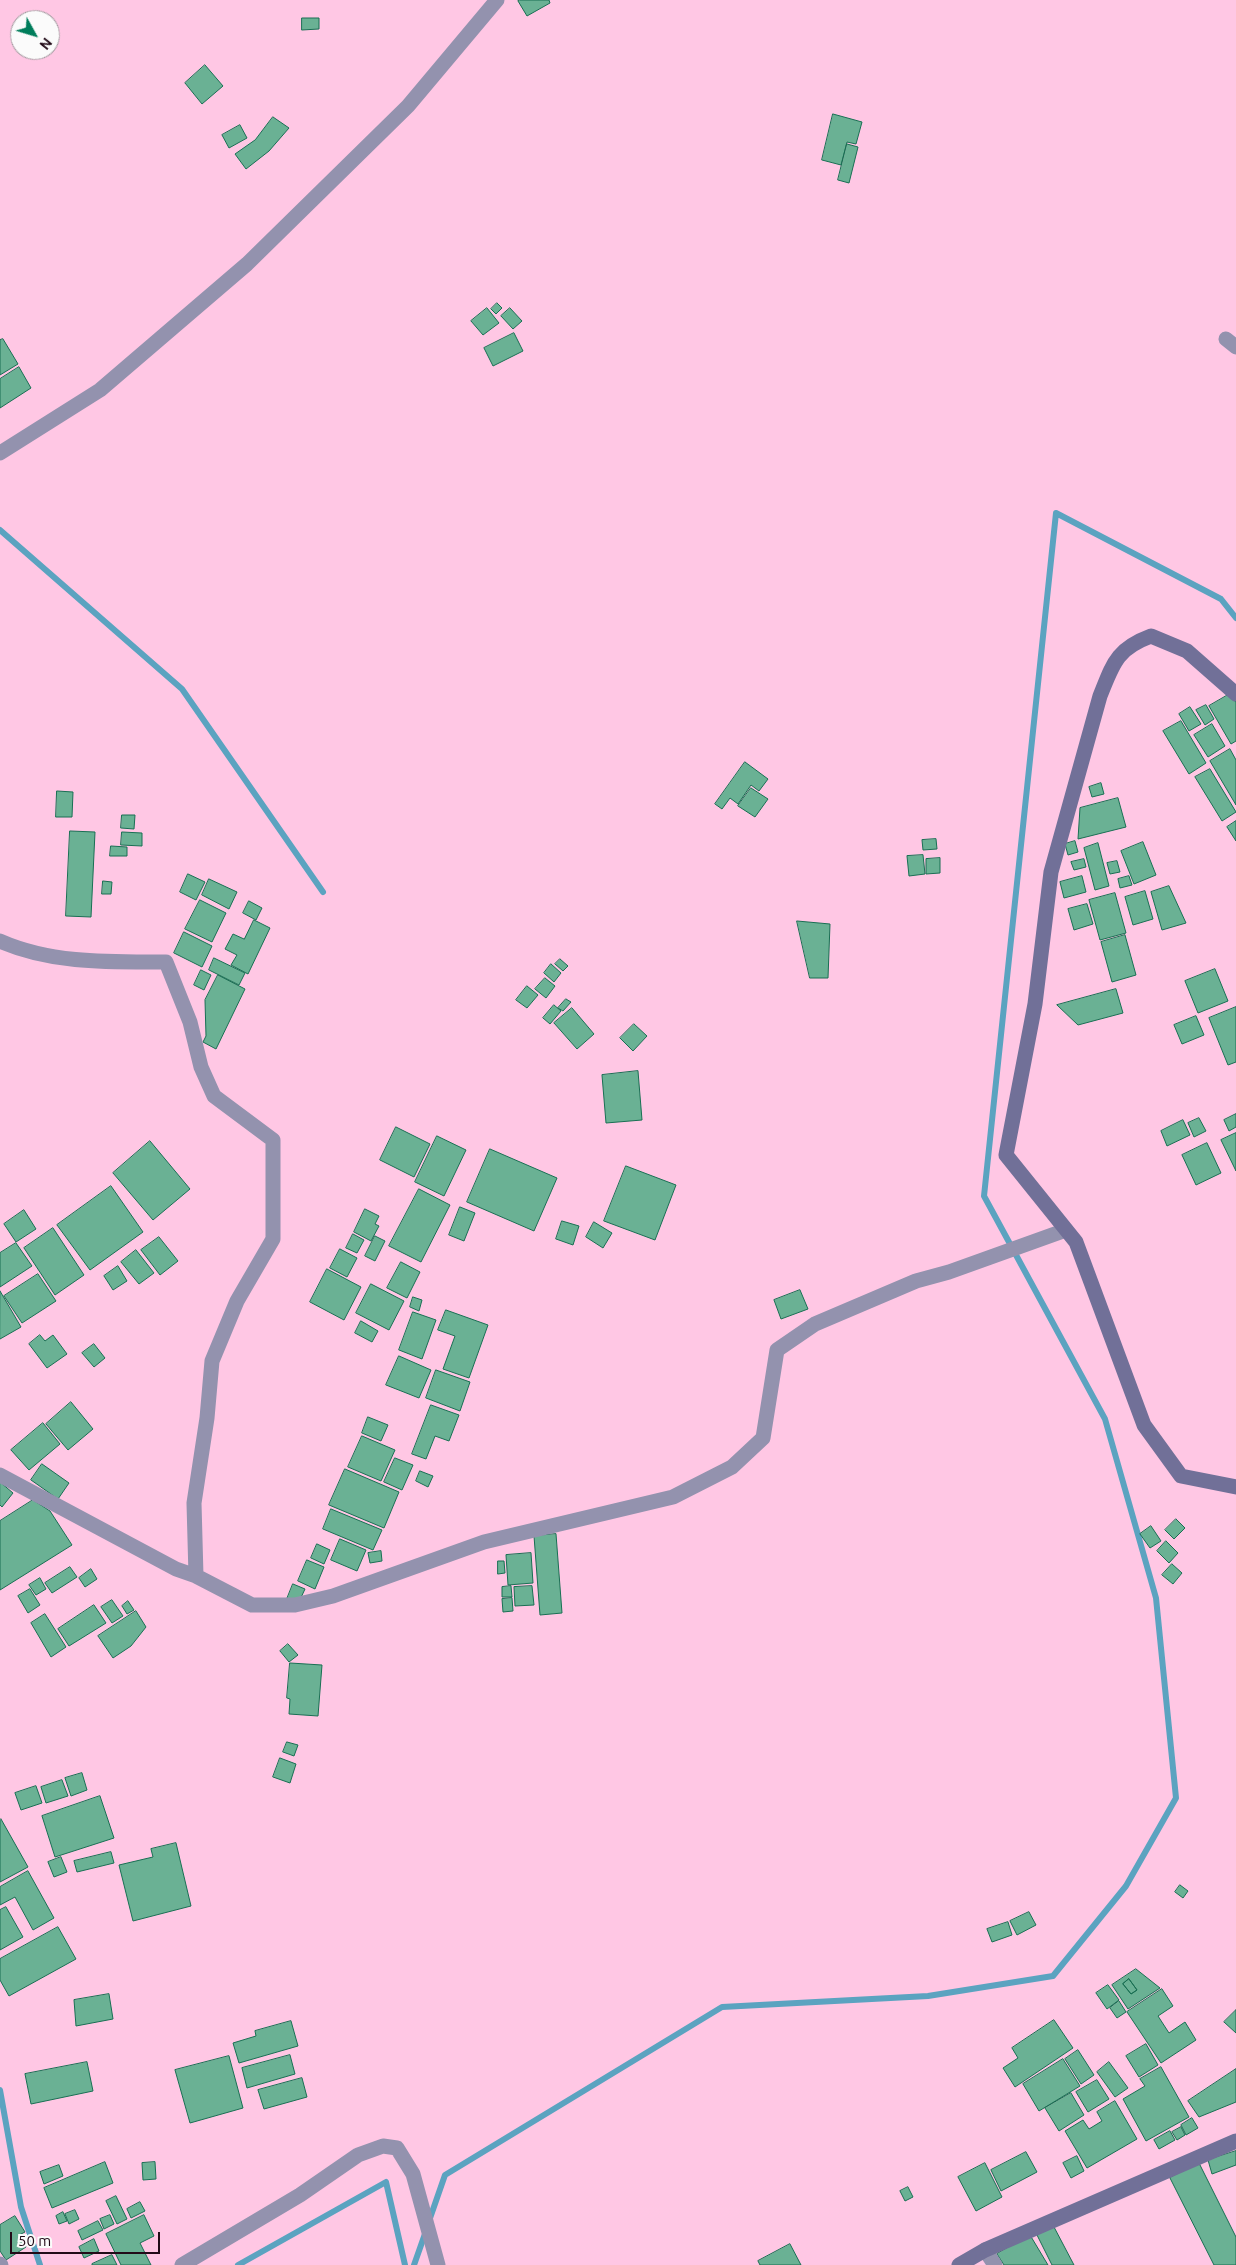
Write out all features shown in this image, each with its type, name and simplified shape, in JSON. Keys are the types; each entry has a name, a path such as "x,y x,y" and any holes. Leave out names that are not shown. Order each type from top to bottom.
{"street":[{"path":"0,453 100,390 247,264 408,106 497,0"},
{"path":"1236,694 1187,650 1150,636 1123,650 1112,668 1100,696 1051,872 1035,1004 1006,1155 1076,1242 1144,1425 1181,1476 1236,1486"},
{"path":"0,941 20,950 92,962 166,962 190,1022 201,1067 214,1096 273,1140 273,1239 237,1301 212,1361 207,1418 194,1504 196,1576"},
{"path":"0,1475 176,1569 196,1576 252,1605 295,1605 333,1596 484,1542 673,1497 732,1467 763,1438 777,1350 815,1324 916,1281 1066,1230"},
{"path":"959,2265 985,2250 1236,2141"},
{"path":"182,2265 300,2195 358,2156 383,2146 396,2148 413,2174 438,2262"},
{"path":"985,2250 995,2265"}],"building":[{"path":"549,0 550,3 527,16 518,1"},
{"path":"302,18 319,18 319,29 302,30"},
{"path":"205,65 223,86 202,104 185,83"},
{"path":"833,114 862,122 856,144 847,142 841,165 822,160"},
{"path":"273,117 289,128 269,151 246,169 235,154 255,140"},
{"path":"240,125 247,138 229,148 222,135"},
{"path":"847,144 858,147 849,183 838,180"},
{"path":"497,303 502,308 496,314 491,309"},
{"path":"487,308 499,323 483,335 471,321"},
{"path":"510,308 522,321 513,329 501,316"},
{"path":"514,333 523,351 493,366 484,348"},
{"path":"3,339 18,364 0,375 0,340"},
{"path":"19,367 31,388 0,408 0,379"},
{"path":"1228,695 1236,702 1236,741 1231,744 1209,706"},
{"path":"1206,705 1214,719 1205,725 1196,710"},
{"path":"1190,707 1201,724 1189,731 1179,714"},
{"path":"1181,721 1206,763 1189,774 1163,731"},
{"path":"1212,724 1225,746 1208,757 1194,735"},
{"path":"1230,749 1236,760 1236,805 1210,761"},
{"path":"745,762 768,779 759,791 751,785 738,804 730,798 722,809 715,804"},
{"path":"1210,769 1236,812 1222,821 1195,777"},
{"path":"1101,783 1104,794 1092,797 1089,787"},
{"path":"751,788 768,799 755,817 738,806"},
{"path":"57,791 73,792 72,817 56,817"},
{"path":"1118,798 1126,827 1078,839 1080,808"},
{"path":"122,815 135,815 134,829 121,828"},
{"path":"1236,821 1236,841 1227,827"},
{"path":"70,831 95,832 91,917 66,916"},
{"path":"122,832 142,833 142,846 121,845"},
{"path":"936,839 937,849 923,850 922,840"},
{"path":"1075,841 1078,852 1068,855 1065,844"},
{"path":"1143,842 1156,875 1134,884 1121,851"},
{"path":"1098,843 1109,886 1095,890 1084,848"},
{"path":"111,846 127,847 127,856 110,856"},
{"path":"923,855 925,874 909,876 907,856"},
{"path":"940,858 940,873 926,874 926,859"},
{"path":"1084,859 1086,867 1074,870 1071,862"},
{"path":"1117,861 1120,872 1110,874 1107,863"},
{"path":"188,874 205,882 196,900 180,892"},
{"path":"1082,876 1086,892 1064,898 1060,882"},
{"path":"1129,876 1132,885 1120,888 1118,879"},
{"path":"209,879 237,892 229,909 202,895"},
{"path":"103,881 112,882 111,894 102,894"},
{"path":"1169,886 1186,923 1162,930 1151,892"},
{"path":"1145,891 1153,919 1133,925 1125,897"},
{"path":"1115,893 1126,933 1100,940 1089,900"},
{"path":"200,900 226,913 212,942 185,929"},
{"path":"249,901 262,908 256,920 243,913"},
{"path":"1087,904 1093,924 1074,930 1068,909"},
{"path":"254,920 270,928 248,974 231,965 237,955 225,949 233,934 244,939"},
{"path":"797,921 830,924 828,978 810,978"},
{"path":"184,932 212,946 202,967 174,953"},
{"path":"1125,935 1136,975 1112,982 1101,942"},
{"path":"214,958 245,973 239,985 209,970"},
{"path":"560,959 568,966 563,971 555,964"},
{"path":"551,964 561,973 554,982 544,973"},
{"path":"1215,969 1228,1001 1198,1013 1185,981"},
{"path":"201,970 211,975 204,990 194,985"},
{"path":"218,975 245,989 216,1049 203,1042 206,1036 205,1000"},
{"path":"545,978 555,986 546,998 535,989"},
{"path":"527,986 538,995 527,1008 516,1000"},
{"path":"1116,989 1123,1013 1078,1025 1057,1005"},
{"path":"566,999 571,1002 563,1011 558,1008"},
{"path":"554,1005 561,1011 550,1024 543,1018"},
{"path":"1236,1007 1236,1062 1228,1065 1209,1018"},
{"path":"572,1008 594,1034 577,1049 554,1023"},
{"path":"1196,1016 1204,1035 1182,1044 1174,1025"},
{"path":"634,1024 647,1036 633,1051 620,1038"},
{"path":"638,1071 642,1120 606,1123 602,1075"},
{"path":"1236,1114 1236,1127 1229,1131 1224,1120"},
{"path":"1199,1118 1206,1131 1194,1137 1188,1123"},
{"path":"1183,1120 1190,1135 1167,1146 1161,1131"},
{"path":"396,1127 430,1144 414,1177 380,1160"},
{"path":"1236,1133 1236,1171 1221,1140"},
{"path":"437,1136 466,1150 444,1196 415,1182"},
{"path":"150,1141 190,1189 153,1220 113,1173"},
{"path":"1207,1143 1221,1173 1196,1185 1182,1155"},
{"path":"490,1149 557,1178 534,1231 467,1202"},
{"path":"626,1166 676,1185 655,1240 604,1221"},
{"path":"111,1186 143,1232 90,1270 57,1225"},
{"path":"419,1189 450,1205 421,1262 389,1246"},
{"path":"460,1207 475,1213 464,1241 449,1235"},
{"path":"365,1209 379,1216 375,1224 379,1226 371,1241 354,1232"},
{"path":"24,1210 36,1229 16,1242 4,1224"},
{"path":"562,1221 579,1226 573,1245 556,1239"},
{"path":"594,1222 612,1233 603,1248 586,1237"},
{"path":"53,1228 84,1275 55,1295 24,1248"},
{"path":"353,1234 364,1240 357,1253 346,1248"},
{"path":"375,1236 385,1241 375,1261 365,1256"},
{"path":"159,1237 178,1261 160,1275 141,1250"},
{"path":"16,1243 32,1266 0,1287 0,1253"},
{"path":"340,1249 357,1258 347,1277 330,1268"},
{"path":"136,1250 154,1273 139,1284 121,1262"},
{"path":"401,1262 420,1272 407,1298 387,1288"},
{"path":"118,1266 127,1281 113,1290 104,1276"},
{"path":"327,1269 361,1287 344,1320 310,1302"},
{"path":"38,1274 56,1301 22,1323 4,1296"},
{"path":"371,1284 404,1301 389,1330 356,1313"},
{"path":"800,1290 808,1309 781,1319 774,1300"},
{"path":"0,1291 21,1327 0,1339"},
{"path":"413,1297 422,1300 419,1311 410,1307"},
{"path":"446,1310 488,1325 469,1378 443,1369 455,1336 438,1330"},
{"path":"413,1312 436,1320 422,1359 399,1350"},
{"path":"361,1321 378,1331 372,1342 355,1333"},
{"path":"40,1335 45,1341 53,1335 67,1354 47,1368 29,1344"},
{"path":"94,1344 105,1358 94,1367 82,1353"},
{"path":"399,1356 431,1370 419,1398 386,1385"},
{"path":"436,1370 470,1382 460,1411 426,1398"},
{"path":"71,1402 93,1429 68,1450 46,1424"},
{"path":"431,1405 459,1415 449,1441 435,1436 426,1459 412,1454"},
{"path":"368,1417 388,1425 381,1441 362,1433"},
{"path":"43,1423 60,1444 29,1470 11,1450"},
{"path":"362,1436 395,1450 381,1481 348,1467"},
{"path":"395,1458 413,1465 402,1490 384,1482"},
{"path":"42,1464 69,1483 58,1499 31,1480"},
{"path":"345,1469 399,1492 384,1528 329,1505"},
{"path":"420,1471 433,1476 428,1487 416,1481"},
{"path":"0,1482 13,1493 2,1507 0,1505"},
{"path":"33,1500 50,1511 72,1545 0,1590 0,1521"},
{"path":"331,1509 382,1530 373,1550 323,1529"},
{"path":"1176,1519 1185,1528 1174,1539 1165,1530"},
{"path":"1151,1526 1161,1541 1150,1548 1140,1534"},
{"path":"556,1534 562,1613 540,1615 534,1536"},
{"path":"340,1539 366,1550 357,1571 331,1560"},
{"path":"1166,1541 1178,1553 1169,1563 1157,1551"},
{"path":"317,1544 330,1550 324,1564 311,1558"},
{"path":"381,1551 382,1561 370,1563 368,1553"},
{"path":"531,1553 533,1583 508,1585 506,1555"},
{"path":"307,1560 324,1567 315,1589 298,1581"},
{"path":"498,1561 504,1561 505,1573 498,1574"},
{"path":"1172,1564 1182,1573 1173,1584 1162,1575"},
{"path":"70,1567 77,1577 52,1593 45,1583"},
{"path":"91,1569 97,1579 85,1587 79,1578"},
{"path":"40,1578 46,1589 36,1595 29,1585"},
{"path":"293,1584 305,1589 298,1604 287,1599"},
{"path":"511,1586 512,1597 502,1597 502,1587"},
{"path":"532,1586 534,1605 515,1606 514,1587"},
{"path":"30,1589 40,1605 28,1613 18,1596"},
{"path":"512,1598 513,1611 503,1612 502,1599"},
{"path":"112,1600 123,1616 112,1623 101,1607"},
{"path":"128,1601 134,1610 127,1614 122,1606"},
{"path":"94,1605 106,1623 69,1646 58,1629"},
{"path":"136,1611 146,1627 131,1646 113,1658 98,1636"},
{"path":"45,1614 66,1647 51,1657 31,1623"},
{"path":"288,1644 298,1655 289,1662 280,1651"},
{"path":"290,1663 322,1665 318,1716 289,1714 290,1699 287,1698"},
{"path":"287,1742 298,1745 294,1756 283,1752"},
{"path":"280,1758 296,1764 290,1783 273,1777"},
{"path":"82,1773 87,1790 71,1796 65,1778"},
{"path":"62,1780 68,1796 46,1803 41,1787"},
{"path":"36,1786 42,1803 21,1810 15,1793"},
{"path":"100,1796 114,1838 55,1857 42,1816"},
{"path":"0,1820 28,1867 0,1882"},
{"path":"176,1843 191,1906 133,1921 119,1865 153,1857 151,1849"},
{"path":"111,1852 114,1863 77,1872 74,1861"},
{"path":"61,1857 67,1872 54,1877 48,1862"},
{"path":"28,1871 54,1918 33,1930 15,1897 0,1905 0,1887"},
{"path":"1180,1885 1188,1891 1183,1898 1175,1892"},
{"path":"6,1907 23,1937 0,1950 0,1910"},
{"path":"1029,1912 1036,1925 1017,1935 1010,1921"},
{"path":"1008,1922 1012,1935 992,1942 987,1929"},
{"path":"58,1927 76,1959 9,1996 0,1980 0,1959"},
{"path":"1136,1969 1160,1988 1128,2009 1112,1985","holes":["1129,1979 1137,1990 1131,1994 1123,1984"]},
{"path":"1129,1979 1137,1990 1131,1994 1123,1984"},
{"path":"1108,1985 1119,2000 1107,2009 1096,1993"},
{"path":"1162,1989 1173,2006 1158,2016 1169,2033 1185,2022 1196,2040 1161,2063 1127,2012"},
{"path":"109,1994 113,2019 76,2026 74,2000"},
{"path":"1119,2001 1126,2012 1117,2018 1110,2008"},
{"path":"1236,2010 1236,2033 1224,2022"},
{"path":"1054,2020 1073,2048 1015,2087 1003,2068 1018,2058 1012,2048"},
{"path":"291,2021 298,2046 239,2063 233,2043 256,2036 255,2031"},
{"path":"1146,2044 1158,2065 1139,2077 1126,2056"},
{"path":"1078,2050 1094,2075 1081,2084 1065,2059"},
{"path":"290,2055 295,2074 247,2088 242,2068"},
{"path":"229,2056 243,2108 190,2123 175,2070"},
{"path":"1063,2059 1080,2086 1039,2111 1023,2084"},
{"path":"87,2062 93,2091 31,2104 25,2074"},
{"path":"1109,2062 1128,2088 1115,2097 1097,2072"},
{"path":"1161,2067 1189,2117 1146,2141 1123,2099 1145,2086 1140,2079"},
{"path":"1236,2069 1236,2102 1199,2117 1188,2101"},
{"path":"302,2078 307,2097 264,2109 258,2090"},
{"path":"1097,2080 1109,2099 1088,2112 1076,2092"},
{"path":"1071,2093 1084,2115 1059,2131 1045,2108"},
{"path":"1115,2101 1137,2139 1087,2168 1065,2131 1083,2120 1089,2129 1102,2121 1097,2112"},
{"path":"1192,2118 1198,2128 1186,2135 1181,2125"},
{"path":"1181,2127 1185,2135 1177,2140 1172,2132"},
{"path":"1170,2131 1175,2140 1159,2149 1154,2140"},
{"path":"1236,2151 1236,2165 1212,2174 1208,2160"},
{"path":"1026,2152 1037,2172 1001,2191 991,2170"},
{"path":"1077,2156 1084,2171 1071,2178 1063,2163"},
{"path":"105,2162 113,2183 52,2208 44,2188"},
{"path":"155,2162 156,2179 143,2180 142,2163"},
{"path":"985,2163 1002,2197 976,2211 958,2177"},
{"path":"1199,2163 1236,2237 1236,2265 1214,2265 1170,2178"},
{"path":"59,2165 63,2176 44,2184 40,2172"},
{"path":"908,2187 913,2197 905,2201 900,2191"},
{"path":"116,2196 127,2219 117,2224 106,2201"},
{"path":"140,2202 145,2211 131,2218 127,2209"},
{"path":"75,2210 79,2219 69,2224 65,2214"},
{"path":"63,2212 67,2221 59,2224 56,2216"},
{"path":"110,2215 114,2224 104,2229 100,2219"},
{"path":"144,2215 154,2236 140,2243 151,2265 121,2265 106,2234"},
{"path":"15,2216 25,2232 19,2235 26,2247 6,2260 0,2251 0,2225"},
{"path":"98,2221 103,2230 82,2240 78,2231"},
{"path":"1054,2227 1074,2265 1052,2265 1037,2235"},
{"path":"1030,2235 1048,2265 1004,2265 997,2254"},
{"path":"94,2239 99,2251 84,2258 79,2247"},
{"path":"790,2244 801,2265 760,2265 758,2261"},
{"path":"112,2255 117,2265 92,2265 92,2264"}],"waterway":[{"path":"429,2221 445,2175 722,2007 928,1996 1053,1976 1126,1886 1176,1798 1156,1598 1105,1419 984,1196 1056,513 1221,599 1236,618"},
{"path":"0,530 182,689 323,892"},
{"path":"0,2090 21,2207 40,2265"},
{"path":"238,2265 386,2182 405,2265"},
{"path":"414,2265 426,2231"}]}
